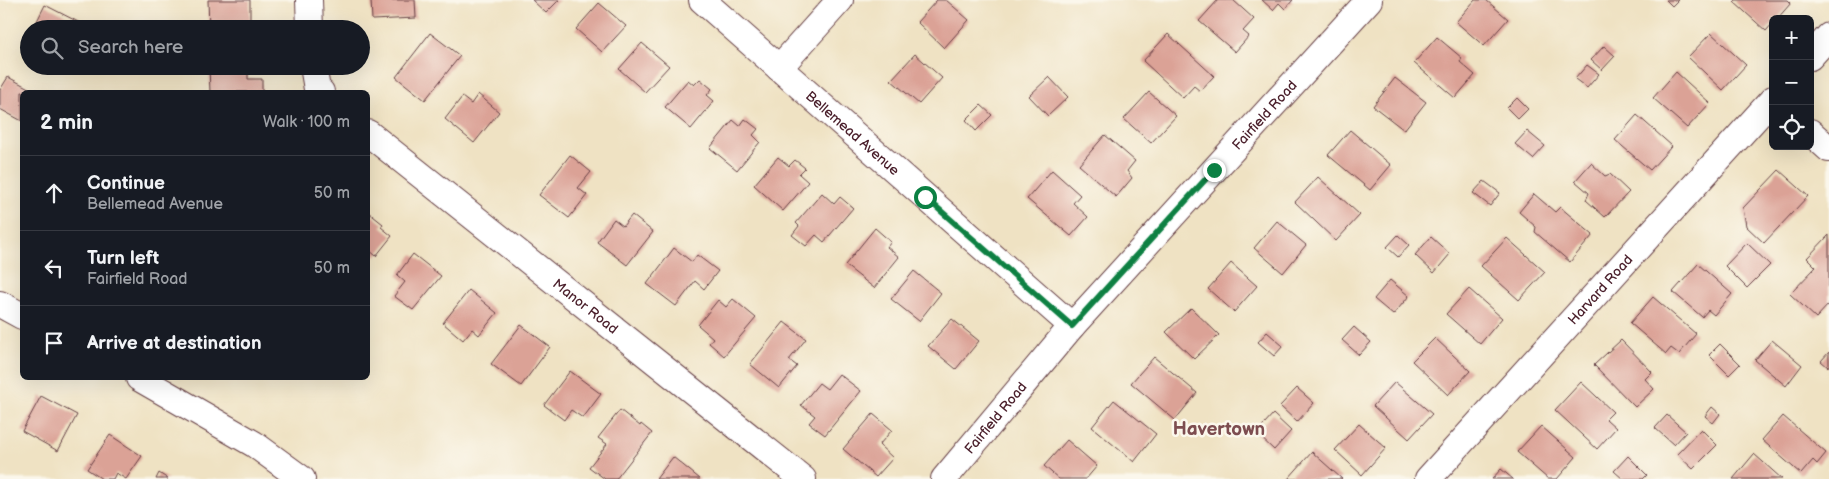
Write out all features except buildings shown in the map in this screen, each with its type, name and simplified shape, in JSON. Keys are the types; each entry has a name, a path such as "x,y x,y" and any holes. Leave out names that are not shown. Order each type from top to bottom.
{"street":[{"path":"309,0 310,20"},
{"name":"Bellemead Avenue","path":"702,0 1072,326"},
{"path":"778,68 840,0"},
{"name":"Fairfield Road","path":"944,479 1072,326 1369,0"},
{"path":"1814,53 1829,36"},
{"path":"315,75 318,90"},
{"name":"Harvard Road","path":"1428,479 1769,103"},
{"name":"Manor Road","path":"370,135 803,479"},
{"path":"1814,136 1829,149"},
{"path":"0,304 20,315"},
{"path":"142,380 254,444 302,479"}],"district":[{"name":"Havertown","path":"1219,429"}],"route":[{"path":"925,197 1072,326 1214,170"}]}
